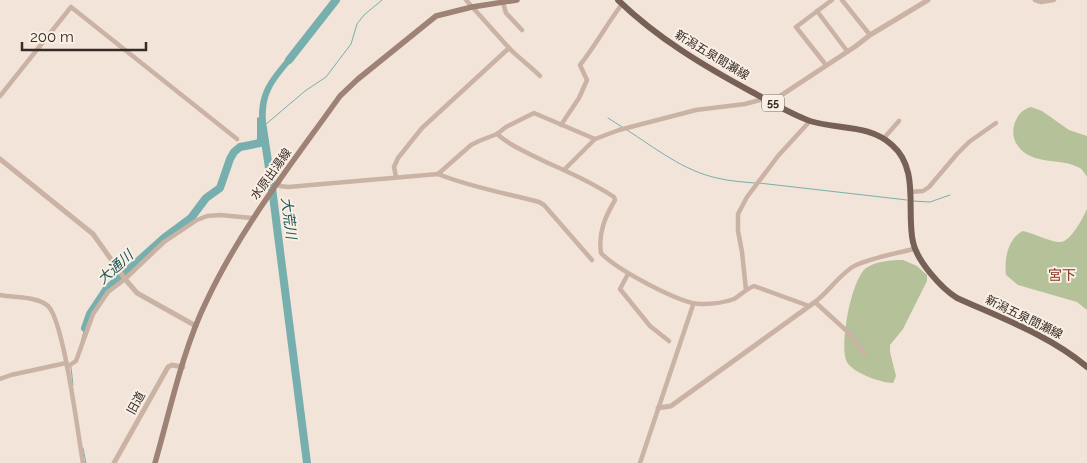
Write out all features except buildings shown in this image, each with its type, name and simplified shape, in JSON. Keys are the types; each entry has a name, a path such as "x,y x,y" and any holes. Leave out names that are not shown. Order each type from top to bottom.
{"main road":[{"name":"水原出湯線","path":"155,463 196,326 207,300 252,218 340,96 436,16 472,7 517,0"},
{"name":"新潟五泉間瀬線","path":"620,2 668,42 764,99 810,121 868,131 884,138 900,154 908,171 910,228 914,249 932,276 949,293 1052,342 1073,355 1087,367"}],"street":[{"path":"466,0 520,60 530,66 540,76"},
{"path":"826,65 796,27 832,0"},
{"path":"842,0 870,35"},
{"path":"771,102 870,35 928,0"},
{"path":"1035,0 1041,2 1054,0"},
{"path":"561,125 579,98 587,80 580,65 596,44 620,2"},
{"path":"503,3 506,13 522,30"},
{"path":"0,96 72,7 237,139"},
{"path":"816,11 847,51"},
{"path":"396,177 394,167 398,158 422,128 509,48"},
{"path":"564,170 595,139 625,128 696,110 729,107 764,99"},
{"path":"438,174 471,145 497,134 506,126 534,113 595,139"},
{"path":"884,138 899,120"},
{"path":"746,290 738,231 738,214 757,183 778,156 810,121"},
{"path":"910,198 923,192 969,142 996,123"},
{"path":"497,134 523,151 564,170 614,197 600,233 601,253 608,261 628,274 693,305 731,300 754,286 809,306"},
{"path":"0,159 93,234 137,293 196,326"},
{"path":"277,184 288,187 438,174 458,182 515,195 544,205 592,260"},
{"path":"0,379 11,375 66,365 76,361 90,321 100,302 108,292 164,242 196,220 213,215 252,218"},
{"path":"658,408 671,406 815,302 855,266 914,249"},
{"path":"628,274 620,289 650,326 668,341"},
{"path":"0,295 36,300 49,307 54,315 59,329 83,463"},
{"path":"815,302 850,334 865,354"},
{"path":"640,463 693,305"},
{"name":"旧道","path":"114,463 168,367 172,365 183,367"}],"green space":[{"path":"1031,107 1042,111 1069,130 1087,136 1087,177 1080,168 1064,163 1038,159 1024,152 1018,146 1013,130 1015,123 1020,113"},
{"path":"1087,209 1087,310 1077,302 1018,285 1006,275 1008,250 1018,234 1023,231 1053,241 1065,241 1076,229"},
{"path":"903,260 917,266 927,275 927,281 903,329 890,345 896,376 893,383 888,383 866,376 853,369 846,360 844,340 851,298 866,268 879,262"}],"water":[{"path":"293,50 297,55 275,84 267,101 266,123 268,138 257,140 257,118 259,117 265,88 274,73"}],"waterway":[{"name":"大荒川","path":"289,60 336,0"},
{"path":"265,125 305,91 326,77 351,44 357,24 364,15 382,0"},
{"path":"608,118 622,127"},
{"name":"大荒川","path":"263,128 307,463"},
{"path":"627,130 670,158 705,175 755,183"},
{"name":"大通川","path":"85,328 90,314 106,290 164,238 191,218 206,198 220,188 234,152 240,147 265,142"},
{"path":"759,183 907,200"},
{"path":"913,201 930,202 950,195"},
{"name":"大通川","path":"81,342 85,328"},
{"name":"大通川","path":"71,367 73,385"},
{"name":"大通川","path":"83,448 86,463"}],"district":[{"name":"宮下","path":"1062,275"}]}
